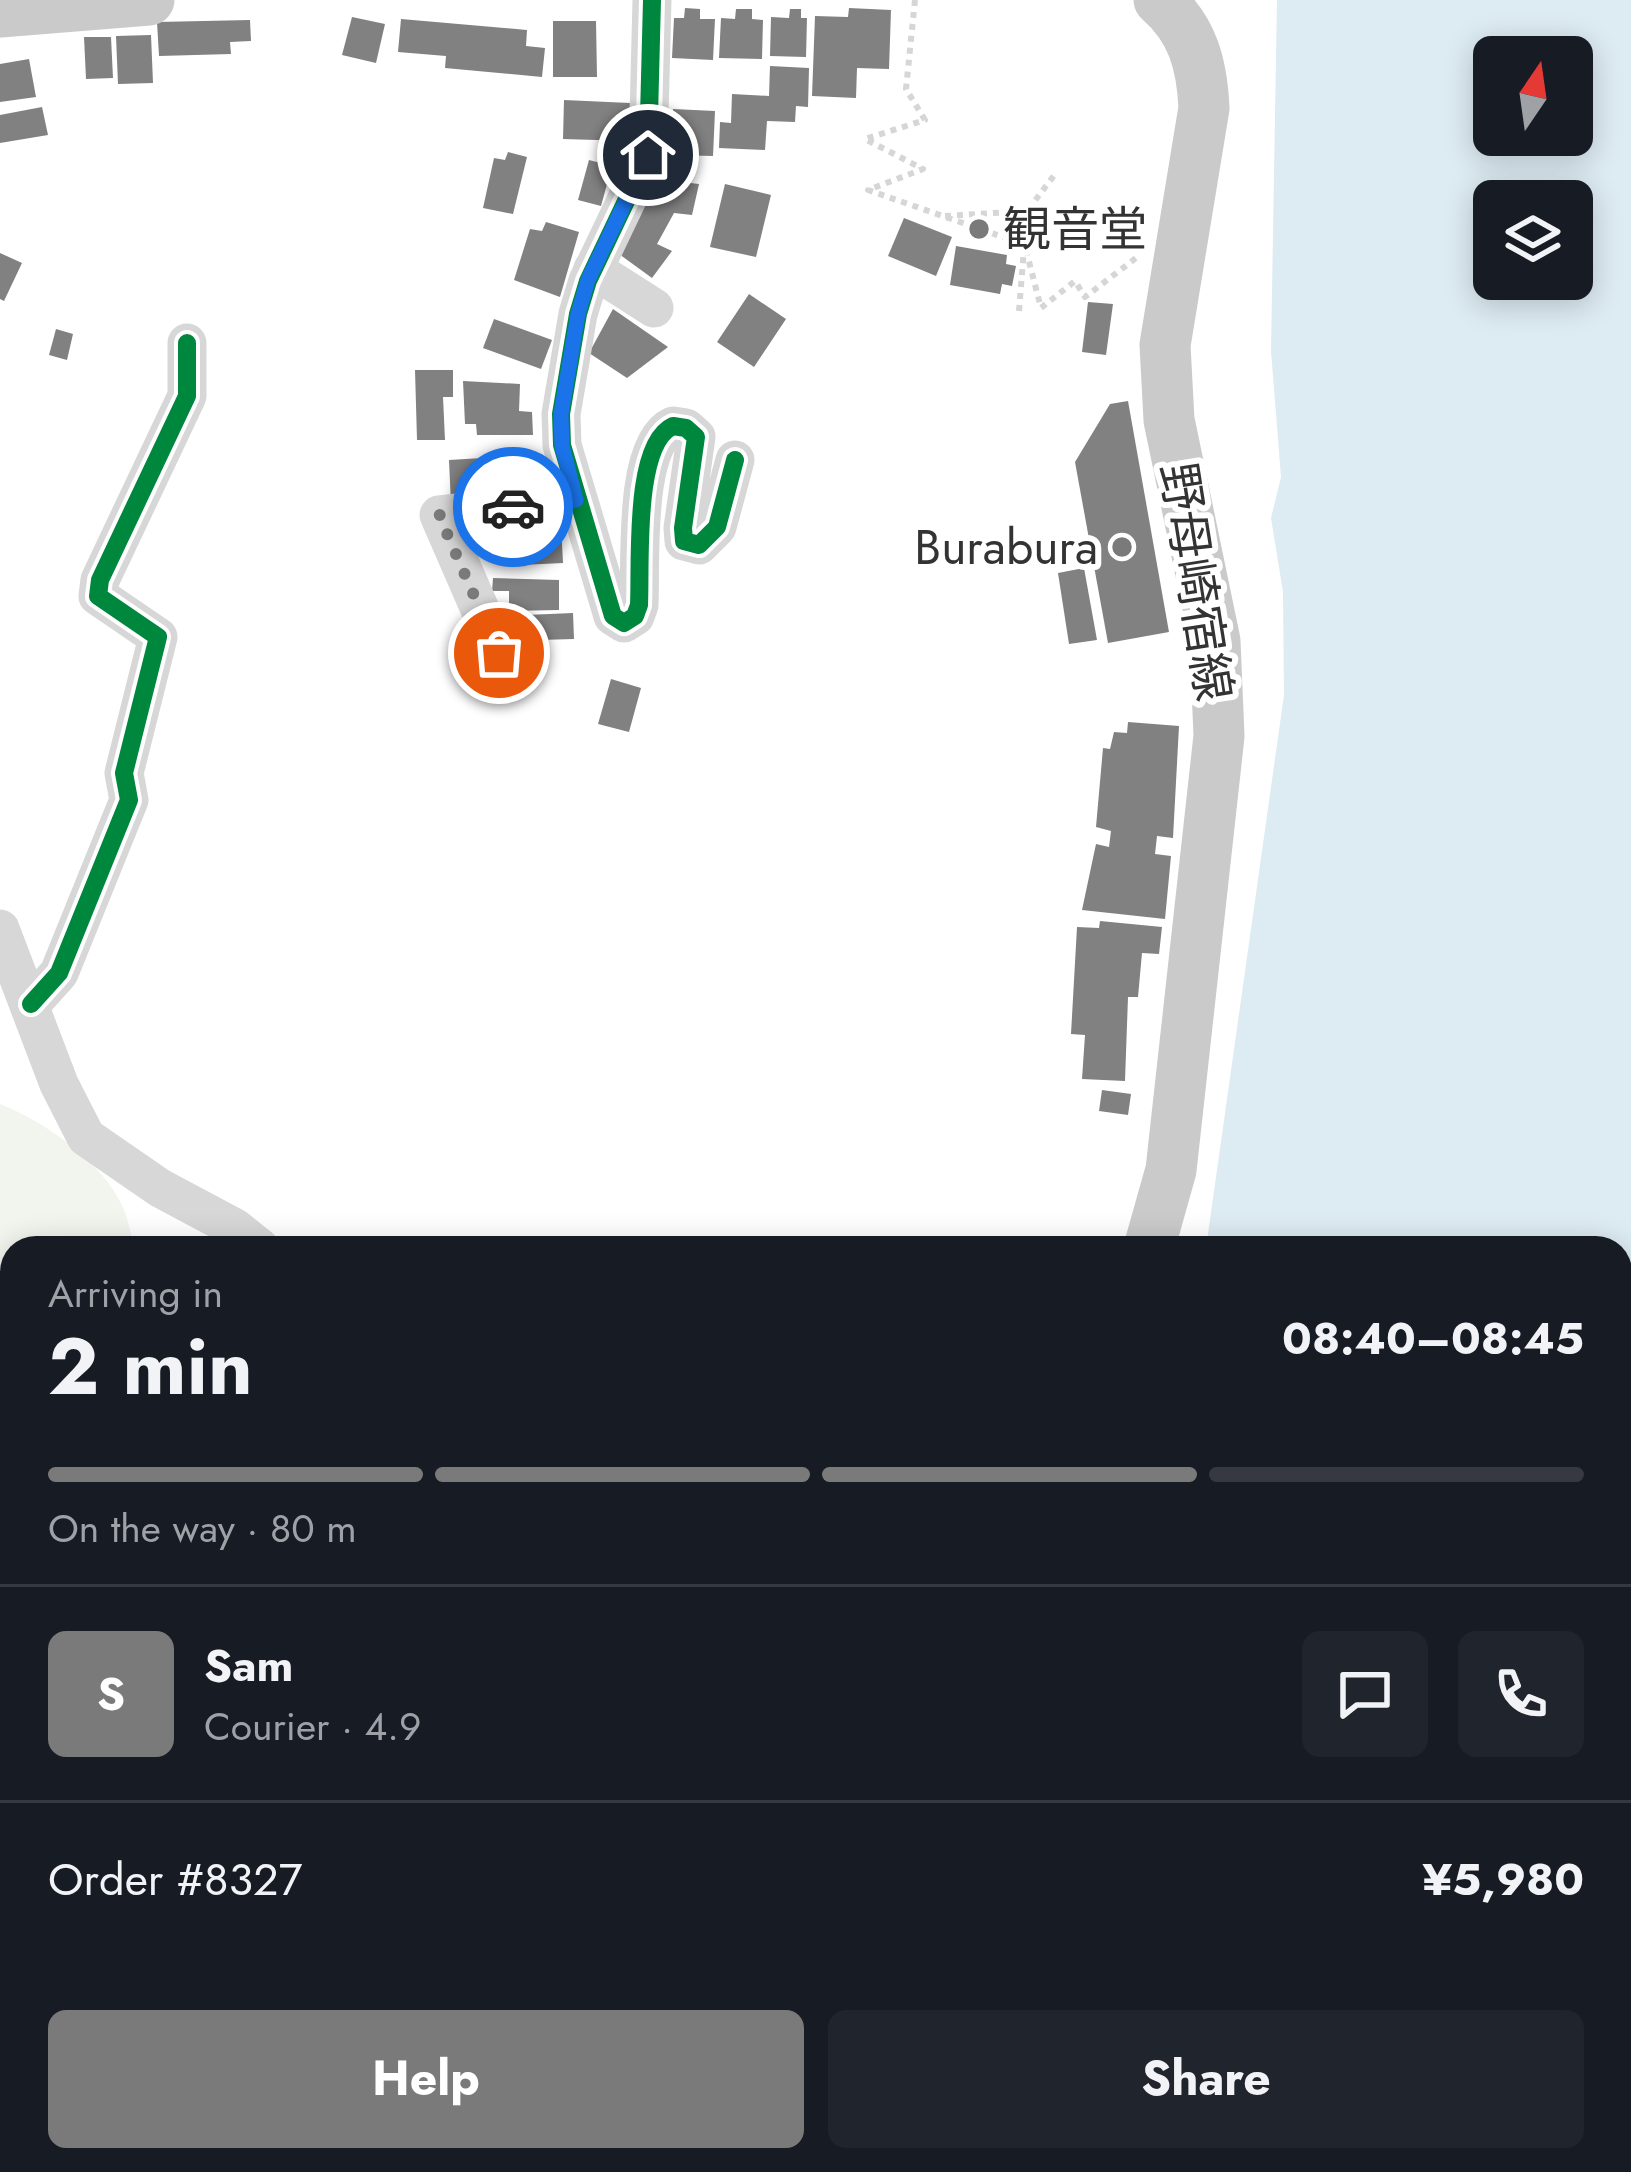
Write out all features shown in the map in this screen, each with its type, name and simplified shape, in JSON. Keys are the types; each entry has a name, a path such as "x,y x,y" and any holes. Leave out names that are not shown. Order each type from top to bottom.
{"main road":[{"path":"0,11 149,0"},
{"name":"野母崎宿線","path":"1152,1236 1171,1170 1219,736 1215,641 1168,401 1165,345 1204,108 1202,68 1190,38 1159,0"}],"street":[{"path":"652,0 648,155 593,269 578,314 561,414 562,446 613,616 624,622 635,616 639,605 643,499 650,453 658,437 674,426 696,437 684,541 699,545 717,527 736,460"},
{"path":"593,269 654,308"},
{"path":"31,1004 59,974 129,800 124,773 158,637 98,596 100,580 188,396 187,343"},
{"path":"499,653 439,515 576,500"},
{"path":"0,929 59,1084 86,1137 160,1188 245,1236"}],"path":[{"path":"915,0 906,89 925,120 865,140 923,169 868,190 1026,248"},
{"path":"1019,310 1027,211 1056,173"},
{"path":"942,216 1027,211"},
{"path":"1026,248 1041,308 1076,281 1085,297 1186,219"}],"shaded area":[{"path":"1277,0 1631,0 1631,1236 1208,1236 1284,695 1283,592 1271,518 1281,477 1271,351"},
{"path":"0,1104 54,1133 103,1176 124,1210 132,1236 0,1236"}],"building":[{"path":"685,8 700,9 700,19 715,19 713,60 672,58 674,18 684,18"},
{"path":"849,8 891,10 889,69 857,68 856,98 812,96 815,16 848,17"},
{"path":"736,9 752,9 752,19 763,20 762,59 719,58 721,18 735,19"},
{"path":"790,9 801,9 801,18 807,18 806,57 770,56 771,17 789,18"},
{"path":"352,17 385,24 376,63 342,55"},
{"path":"401,19 527,30 526,46 545,48 542,77 445,68 446,56 398,52"},
{"path":"250,20 251,41 230,42 231,54 159,56 157,22"},
{"path":"553,21 596,21 597,77 553,77"},
{"path":"151,35 153,83 118,84 116,36"},
{"path":"84,37 111,37 113,78 86,79"},
{"path":"29,59 36,97 0,102 0,64"},
{"path":"770,66 809,68 808,107 796,106 795,122 767,121 765,150 719,148 720,122 731,123 732,94 769,96"},
{"path":"564,100 630,103 629,141 563,139"},
{"path":"42,107 48,135 0,143 0,115"},
{"path":"673,109 715,111 713,156 671,155"},
{"path":"508,152 527,157 513,214 483,208 494,158 505,160"},
{"path":"589,160 612,166 601,206 578,200"},
{"path":"656,179 699,184 692,215 674,213 657,244 672,251 652,278 619,254"},
{"path":"725,184 771,195 756,257 710,247"},
{"path":"904,218 952,237 936,276 888,256"},
{"path":"546,222 579,232 560,297 514,280 530,229 542,231"},
{"path":"956,246 1007,255 1006,264 1016,266 1012,286 1002,284 1000,294 950,285"},
{"path":"0,253 22,263 4,301 0,299"},
{"path":"749,294 786,319 754,367 717,342"},
{"path":"1088,302 1113,304 1106,355 1082,352"},
{"path":"613,309 668,347 627,378 589,353"},
{"path":"494,319 552,340 541,369 483,348"},
{"path":"56,329 73,334 67,360 49,355"},
{"path":"415,370 453,370 453,397 443,397 445,440 417,440"},
{"path":"463,381 520,384 519,411 532,412 533,435 477,435 476,424 465,424"},
{"name":"Burabura","path":"1128,401 1169,632 1108,643 1075,462 1110,404"},
{"path":"542,454 544,497 504,499 502,456"},
{"path":"499,457 502,495 451,505 449,460"},
{"path":"553,512 554,524 561,524 563,563 521,565 519,527 529,526 528,514"},
{"path":"1084,568 1097,640 1069,644 1058,573"},
{"path":"493,578 559,580 559,610 509,611 509,591 492,591"},
{"path":"573,613 574,639 539,640 538,648 513,648 504,616"},
{"path":"611,679 641,688 629,732 598,724"},
{"path":"1128,722 1179,726 1173,838 1157,836 1155,854 1171,856 1165,919 1082,910 1096,844 1109,847 1111,831 1096,827 1103,748 1110,749 1114,732 1127,733"},
{"path":"1100,921 1162,927 1159,954 1142,953 1138,997 1128,997 1125,1081 1082,1079 1085,1035 1071,1034 1077,927 1099,928"},
{"path":"1102,1090 1131,1094 1128,1115 1099,1111"}],"cycle path":[{"path":"652,0 648,155 588,281 561,414 562,445 613,616 624,623 635,616 639,605 645,480 660,437 673,426 686,428 696,437 684,541 699,545 717,527 735,460"},
{"path":"31,1004 59,973 129,800 124,773 158,637 98,596 100,580 187,396 187,343"}],"way so far":[{"path":"499,653 439,515 513,507"}],"place":[{"name":"観音堂","path":"979,229"},
{"name":"Burabura","path":"1122,547"}],"route":[{"path":"513,507 576,500 562,446 561,414 578,314 588,280 648,155"}]}
